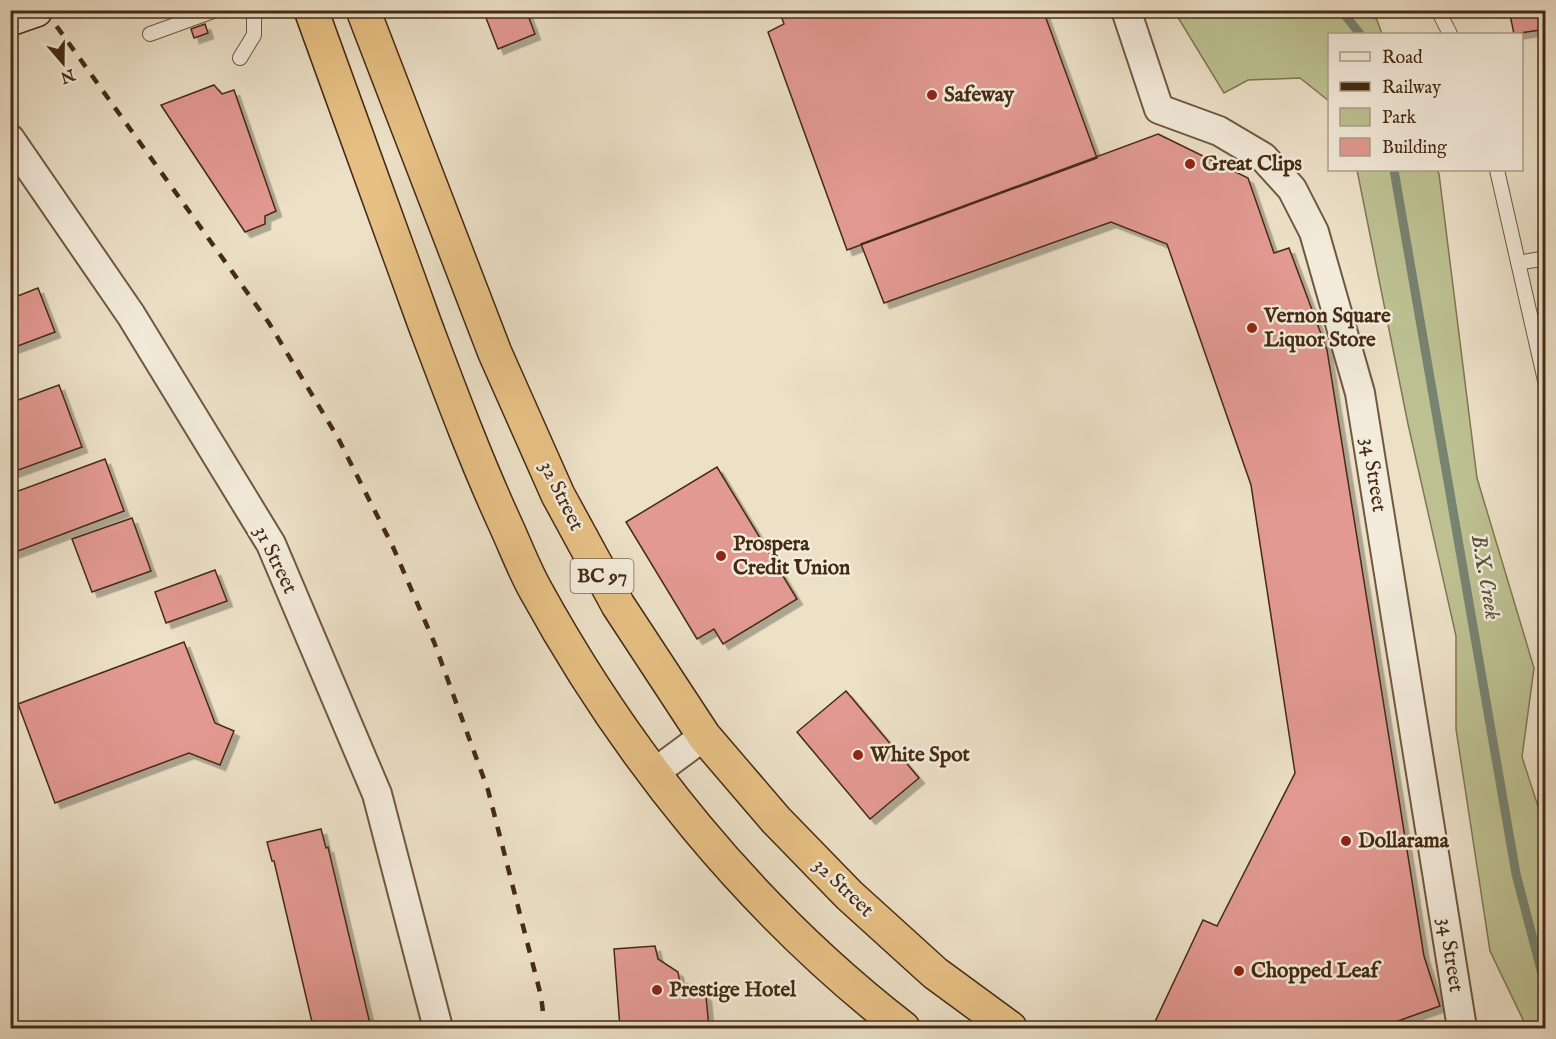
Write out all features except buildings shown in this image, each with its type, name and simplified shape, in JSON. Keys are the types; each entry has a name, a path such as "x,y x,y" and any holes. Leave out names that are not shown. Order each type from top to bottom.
{"highway":[{"name":"BC 97","path":"311,10 454,403 491,494 533,586 583,673 654,773 714,850 789,929 903,1029"},
{"name":"32 Street","path":"363,10 495,353 558,495 618,605 704,736 776,820 849,895 935,974 1010,1029"}],"street":[{"name":"34 Street","path":"1126,10 1159,108 1219,131 1263,157 1292,189 1314,232 1360,393 1461,1029"},
{"name":"31 Street","path":"10,139 131,315 271,544 377,794 438,1029"},
{"path":"654,773 704,736"}],"lane":[{"path":"150,34 216,10"},
{"path":"240,58 254,35 254,16 248,10"},
{"path":"1438,10 1450,33"},
{"path":"1497,171 1545,385"},
{"path":"1518,263 1545,258"}],"green space":[{"path":"1174,11 1367,11 1377,20 1382,33 1328,33 1328,100 1300,78 1248,80 1224,93"},
{"path":"1357,171 1438,171 1439,174 1477,478 1534,668 1522,757 1545,828 1545,1028 1527,1028 1490,951 1456,729 1456,636 1408,424"}],"waterway":[{"name":"B.X. Creek","path":"1341,10 1359,33"},
{"name":"B.X. Creek","path":"1394,171 1516,874 1546,989"}],"railway":[{"path":"45,10 269,323 338,438 393,547 434,642 488,790 541,996 545,1028"}],"place":[{"name":"Safeway","path":"932,95"},
{"name":"Great Clips","path":"1190,164"},
{"name":"Vernon Square Liquor Store","path":"1252,328"},
{"name":"Prospera Credit Union","path":"721,556"},
{"name":"White Spot","path":"858,755"},
{"name":"Dollarama","path":"1346,841"},
{"name":"Chopped Leaf","path":"1239,971"},
{"name":"Prestige Hotel","path":"657,990"}]}
